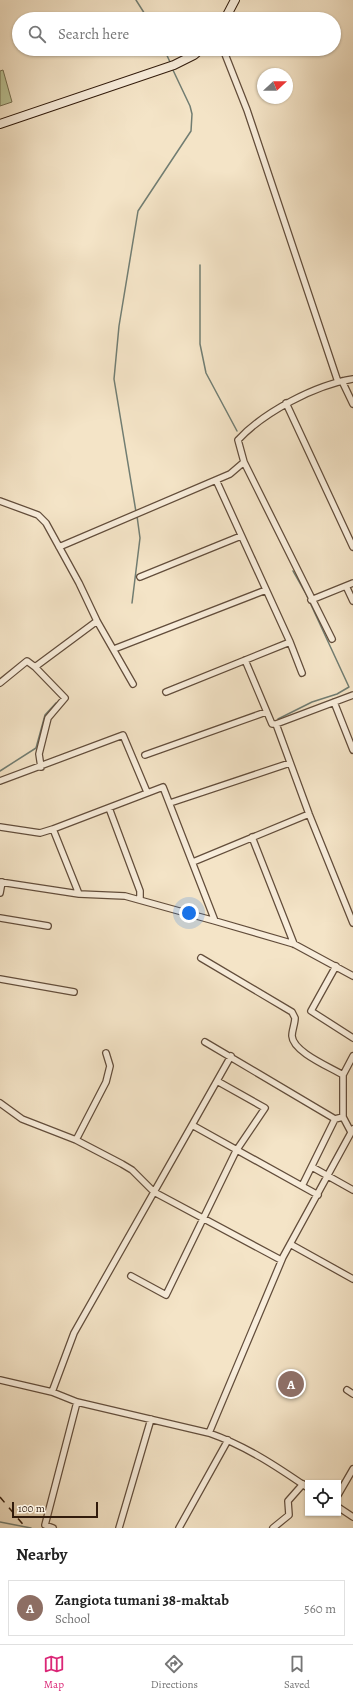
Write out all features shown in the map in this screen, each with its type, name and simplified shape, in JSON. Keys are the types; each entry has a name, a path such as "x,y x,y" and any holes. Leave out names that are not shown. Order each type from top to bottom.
{"main road":[{"path":"229,12 235,0"},
{"path":"0,124 173,65 192,56"}],"street":[{"path":"227,56 247,110 340,382 353,404"},
{"path":"332,639 311,600 244,462 238,440 246,431 286,403 340,382 353,379"},
{"path":"286,403 353,547"},
{"path":"59,547 230,474 244,462"},
{"path":"216,480 290,642 302,673"},
{"path":"0,501 27,510 42,519 79,583 97,621 133,684"},
{"path":"140,577 241,536"},
{"path":"311,600 353,583"},
{"path":"346,586 353,601"},
{"path":"114,649 266,590"},
{"path":"35,667 97,621"},
{"path":"166,692 290,642"},
{"path":"245,660 272,724 276,724 353,695"},
{"path":"0,683 27,661 35,667 65,698 48,718 38,754 42,767"},
{"path":"334,702 353,750"},
{"path":"145,755 266,712"},
{"path":"276,724 309,814 353,923"},
{"path":"0,781 42,767 123,735 147,792"},
{"path":"170,803 290,763"},
{"path":"0,828 40,833 163,787 215,921"},
{"path":"109,808 140,891 140,900"},
{"path":"193,862 309,814"},
{"path":"53,829 79,894"},
{"path":"252,837 294,944"},
{"path":"0,893 1,882 79,894 125,896 294,944 353,976"},
{"path":"0,918 48,926"},
{"path":"201,958 292,1012 295,1018 292,1035 293,1040 300,1050 343,1074"},
{"path":"336,966 311,1011 353,1038"},
{"path":"0,979 74,992"},
{"path":"205,1042 231,1056 335,1119 342,1117"},
{"path":"76,1140 106,1082 110,1066 106,1053"},
{"path":"52,1392 74,1333 231,1056"},
{"path":"209,1433 282,1260 352,1131 342,1117 343,1074 353,1056"},
{"path":"131,1276 166,1295 202,1218 236,1151 264,1108 217,1081"},
{"path":"0,1103 22,1119 76,1140 132,1170 154,1192 282,1260"},
{"path":"302,1186 335,1119"},
{"path":"192,1125 236,1151 318,1195"},
{"path":"312,1167 353,1190"},
{"path":"290,1244 353,1279"},
{"path":"0,1380 52,1392 77,1402 209,1433 228,1440 258,1455 305,1486 288,1501 289,1515 273,1528"},
{"path":"347,1390 353,1394"},
{"path":"53,1528 45,1525 77,1402"},
{"path":"119,1528 151,1420"},
{"path":"179,1528 228,1440"},
{"path":"341,1490 353,1469"},
{"path":"341,1509 353,1517"}],"green space":[{"path":"3,70 12,102 0,106 0,71"}],"waterway":[{"path":"136,0 144,12"},
{"path":"167,56 170,62"},
{"path":"136,512 114,379 119,326 138,211 191,131 192,114 190,106 172,68"},
{"path":"200,265 200,344 206,373 237,431"},
{"path":"132,603 140,538 137,516"},
{"path":"278,719 312,702 337,694 349,687 306,594 293,571"},
{"path":"0,771 36,748 45,715 56,703"},
{"path":"0,1522 31,1528"}],"railway":[{"path":"0,1497 26,1528"}],"place":[{"name":"Zangiota tumani 38-maktab","path":"291,1384"}]}
